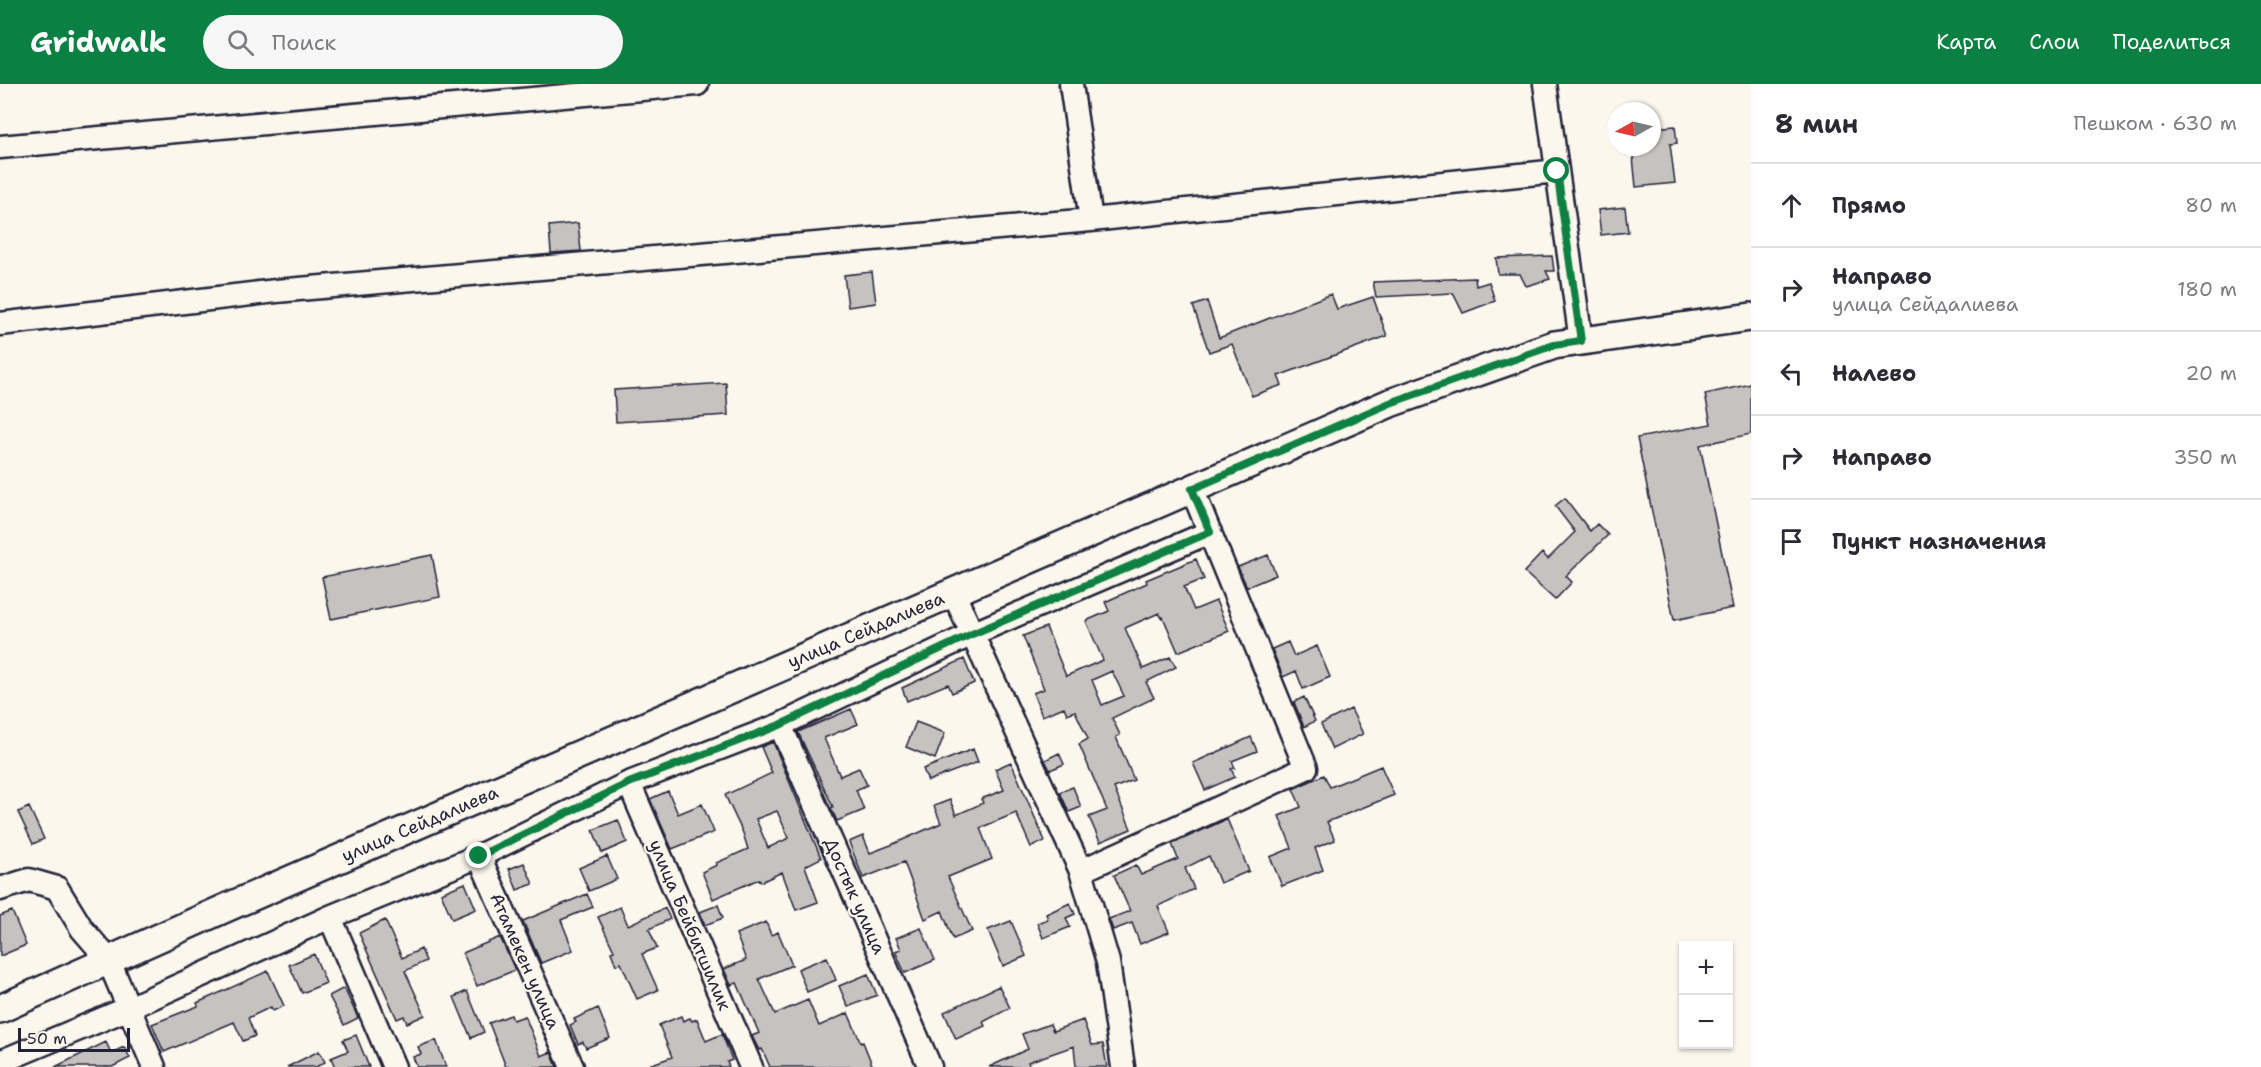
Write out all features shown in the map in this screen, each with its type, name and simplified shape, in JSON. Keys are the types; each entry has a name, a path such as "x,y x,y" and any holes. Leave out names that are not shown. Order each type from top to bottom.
{"main road":[{"name":"улица Сейдалиева","path":"0,1009 108,959 1390,403 1554,345 1751,317"}],"street":[{"path":"0,147 697,84"},
{"path":"1071,84 1091,220"},
{"path":"1545,84 1581,341"},
{"path":"0,324 276,291 1091,220 1557,171"},
{"path":"1081,871 1306,768 1192,489"},
{"path":"0,1062 129,1008 330,917 479,856 629,783 780,725 972,634 1210,532"},
{"path":"953,592 1081,871 1108,962 1123,1067"},
{"name":"Достык улица","path":"780,725 930,1067"},
{"name":"улица Бейбитшилик","path":"629,783 751,1067"},
{"name":"Атамекен улица","path":"479,856 572,1067"},
{"path":"0,889 29,880 57,888 82,929 108,959 154,1067"},
{"path":"330,917 394,1067"}],"building":[{"path":"1675,126 1677,143 1670,144 1675,183 1636,187 1633,156 1661,156 1661,127"},
{"path":"1625,207 1628,232 1601,235 1598,210"},
{"path":"578,223 581,251 551,253 549,226"},
{"path":"1552,256 1554,271 1546,271 1550,279 1526,286 1520,274 1498,274 1496,258"},
{"path":"872,272 876,303 848,307 844,275"},
{"path":"1475,278 1476,286 1489,282 1495,301 1463,313 1453,293 1376,297 1373,282"},
{"path":"1331,294 1337,309 1373,297 1387,336 1278,376 1282,385 1252,396 1232,344 1209,352 1193,306 1207,301 1219,338"},
{"path":"726,383 728,415 616,422 614,390"},
{"path":"1751,384 1751,434 1700,445 1733,608 1674,620 1637,438 1711,424 1705,394"},
{"path":"1565,498 1590,531 1597,524 1608,535 1566,576 1572,582 1555,600 1524,572 1542,553 1548,559 1575,532 1555,506"},
{"path":"432,555 440,597 331,619 322,577"},
{"path":"1268,555 1276,575 1247,587 1238,567"},
{"path":"1196,559 1204,579 1184,587 1194,610 1216,601 1229,631 1178,652 1163,617 1159,613 1125,628 1143,669 1170,657 1176,667 1146,682 1154,698 1112,718 1120,735 1116,737 1134,780 1114,788 1131,829 1100,842 1089,817 1107,810 1079,744 1088,739 1075,711 1067,714 1064,707 1042,716 1033,693 1044,689 1023,636 1046,627 1066,676 1103,660 1086,621 1109,611 1105,602 1147,583 1146,580","holes":["1112,671 1124,696 1102,705 1092,680"]},
{"path":"1288,642 1294,656 1317,646 1330,677 1303,689 1296,671 1283,677 1272,649"},
{"path":"964,659 974,683 952,693 948,684 907,701 902,688"},
{"path":"1304,697 1315,721 1304,727 1294,702"},
{"path":"851,709 858,724 824,738 840,776 859,768 867,785 856,790 864,810 837,821 831,808 833,807 798,732"},
{"path":"1351,709 1363,734 1332,749 1321,724"},
{"path":"916,722 945,733 935,759 906,747"},
{"path":"1251,737 1257,751 1232,761 1235,768 1231,769 1235,777 1205,790 1193,763"},
{"path":"773,742 821,858 805,866 818,902 796,910 782,872 761,882 759,879 713,899 702,872 748,849 725,795 772,773 761,747","holes":["777,811 789,838 768,848 756,819"]},
{"path":"973,749 978,762 928,781 923,769"},
{"path":"1059,753 1064,764 1050,770 1045,760"},
{"path":"1011,762 1045,841 1031,847 1016,813 980,828 992,859 948,877 972,931 953,939 942,911 925,919 904,862 863,878 849,842 863,836 870,853 941,823 934,806 950,800 956,815 983,803 981,799 1004,790 995,769"},
{"path":"1381,766 1394,795 1327,822 1335,840 1315,848 1323,870 1282,886 1270,857 1292,848 1279,816 1301,807 1293,789 1324,775 1330,787"},
{"path":"1073,787 1081,807 1069,812 1060,792"},
{"path":"668,791 678,814 702,804 714,832 672,849 650,799"},
{"path":"29,807 44,839 33,844 18,812"},
{"path":"1227,819 1249,871 1220,883 1209,856 1185,868 1194,889 1158,906 1169,932 1140,944 1132,923 1113,930 1109,919 1130,911 1114,875 1136,865 1141,875 1178,859 1172,844"},
{"path":"618,820 627,842 602,853 593,830"},
{"path":"607,856 617,879 589,891 579,868"},
{"path":"524,863 533,884 517,890 509,869"},
{"path":"465,883 476,909 452,919 441,893"},
{"path":"587,894 593,907 561,920 573,950 541,963 523,921"},
{"path":"1070,903 1075,914 1066,918 1070,927 1043,938 1037,923 1048,919 1046,914"},
{"path":"718,905 723,918 705,925 700,912"},
{"path":"620,907 628,925 665,908 670,919 649,929 657,948 642,954 658,990 637,999 621,963 616,965 611,952 614,951 598,917"},
{"path":"12,911 26,945 0,956 0,916"},
{"path":"385,920 402,958 421,949 426,961 405,971 425,1015 407,1023 404,1016 397,1019 359,933"},
{"path":"1011,921 1026,956 1003,966 988,930"},
{"path":"766,922 771,935 778,932 792,965 759,979 775,1014 808,1000 819,1026 848,1013 873,1067 770,1067 762,1049 759,1050 752,1036 759,1033 737,983 731,985 724,969 746,960 736,934"},
{"path":"921,928 935,960 905,973 895,951 901,949 896,938"},
{"path":"500,937 515,970 477,986 463,953"},
{"path":"314,954 326,983 302,993 289,965"},
{"path":"827,957 836,980 807,992 798,969"},
{"path":"268,971 284,1006 273,1011 271,1007 248,1018 255,1036 243,1041 234,1022 164,1052 152,1024 198,1006 197,1003"},
{"path":"868,974 877,995 848,1007 839,986"},
{"path":"999,986 1010,1008 983,1022 985,1026 956,1039 944,1012"},
{"path":"344,988 358,1018 344,1025 329,996"},
{"path":"467,991 484,1032 471,1038 454,997"},
{"path":"598,1008 610,1038 586,1048 583,1042 578,1044 570,1025 576,1022 574,1019"},
{"path":"511,1015 513,1020 525,1016 541,1056 551,1052 557,1067 506,1067 489,1023"},
{"path":"681,1016 683,1021 690,1018 692,1021 697,1019 706,1041 722,1034 732,1060 727,1062 729,1067 650,1067 649,1065 672,1057 659,1025"},
{"path":"1083,1020 1092,1045 1103,1044 1107,1067 1076,1067 1074,1046 1028,1062 1030,1067 989,1067 1028,1049 1022,1034 1050,1024 1053,1031"},
{"path":"356,1035 369,1067 335,1067 331,1058 348,1051 343,1040"},
{"path":"436,1040 446,1067 417,1067 413,1057 421,1054 418,1047"},
{"path":"106,1042 111,1053 124,1047 130,1058 112,1067 55,1067"},
{"path":"319,1051 325,1062 316,1067 287,1067"}],"route":[{"path":"479,856 629,783 780,725 972,634 1210,532 1192,489 1390,403 1554,345 1581,341 1557,171"}]}
